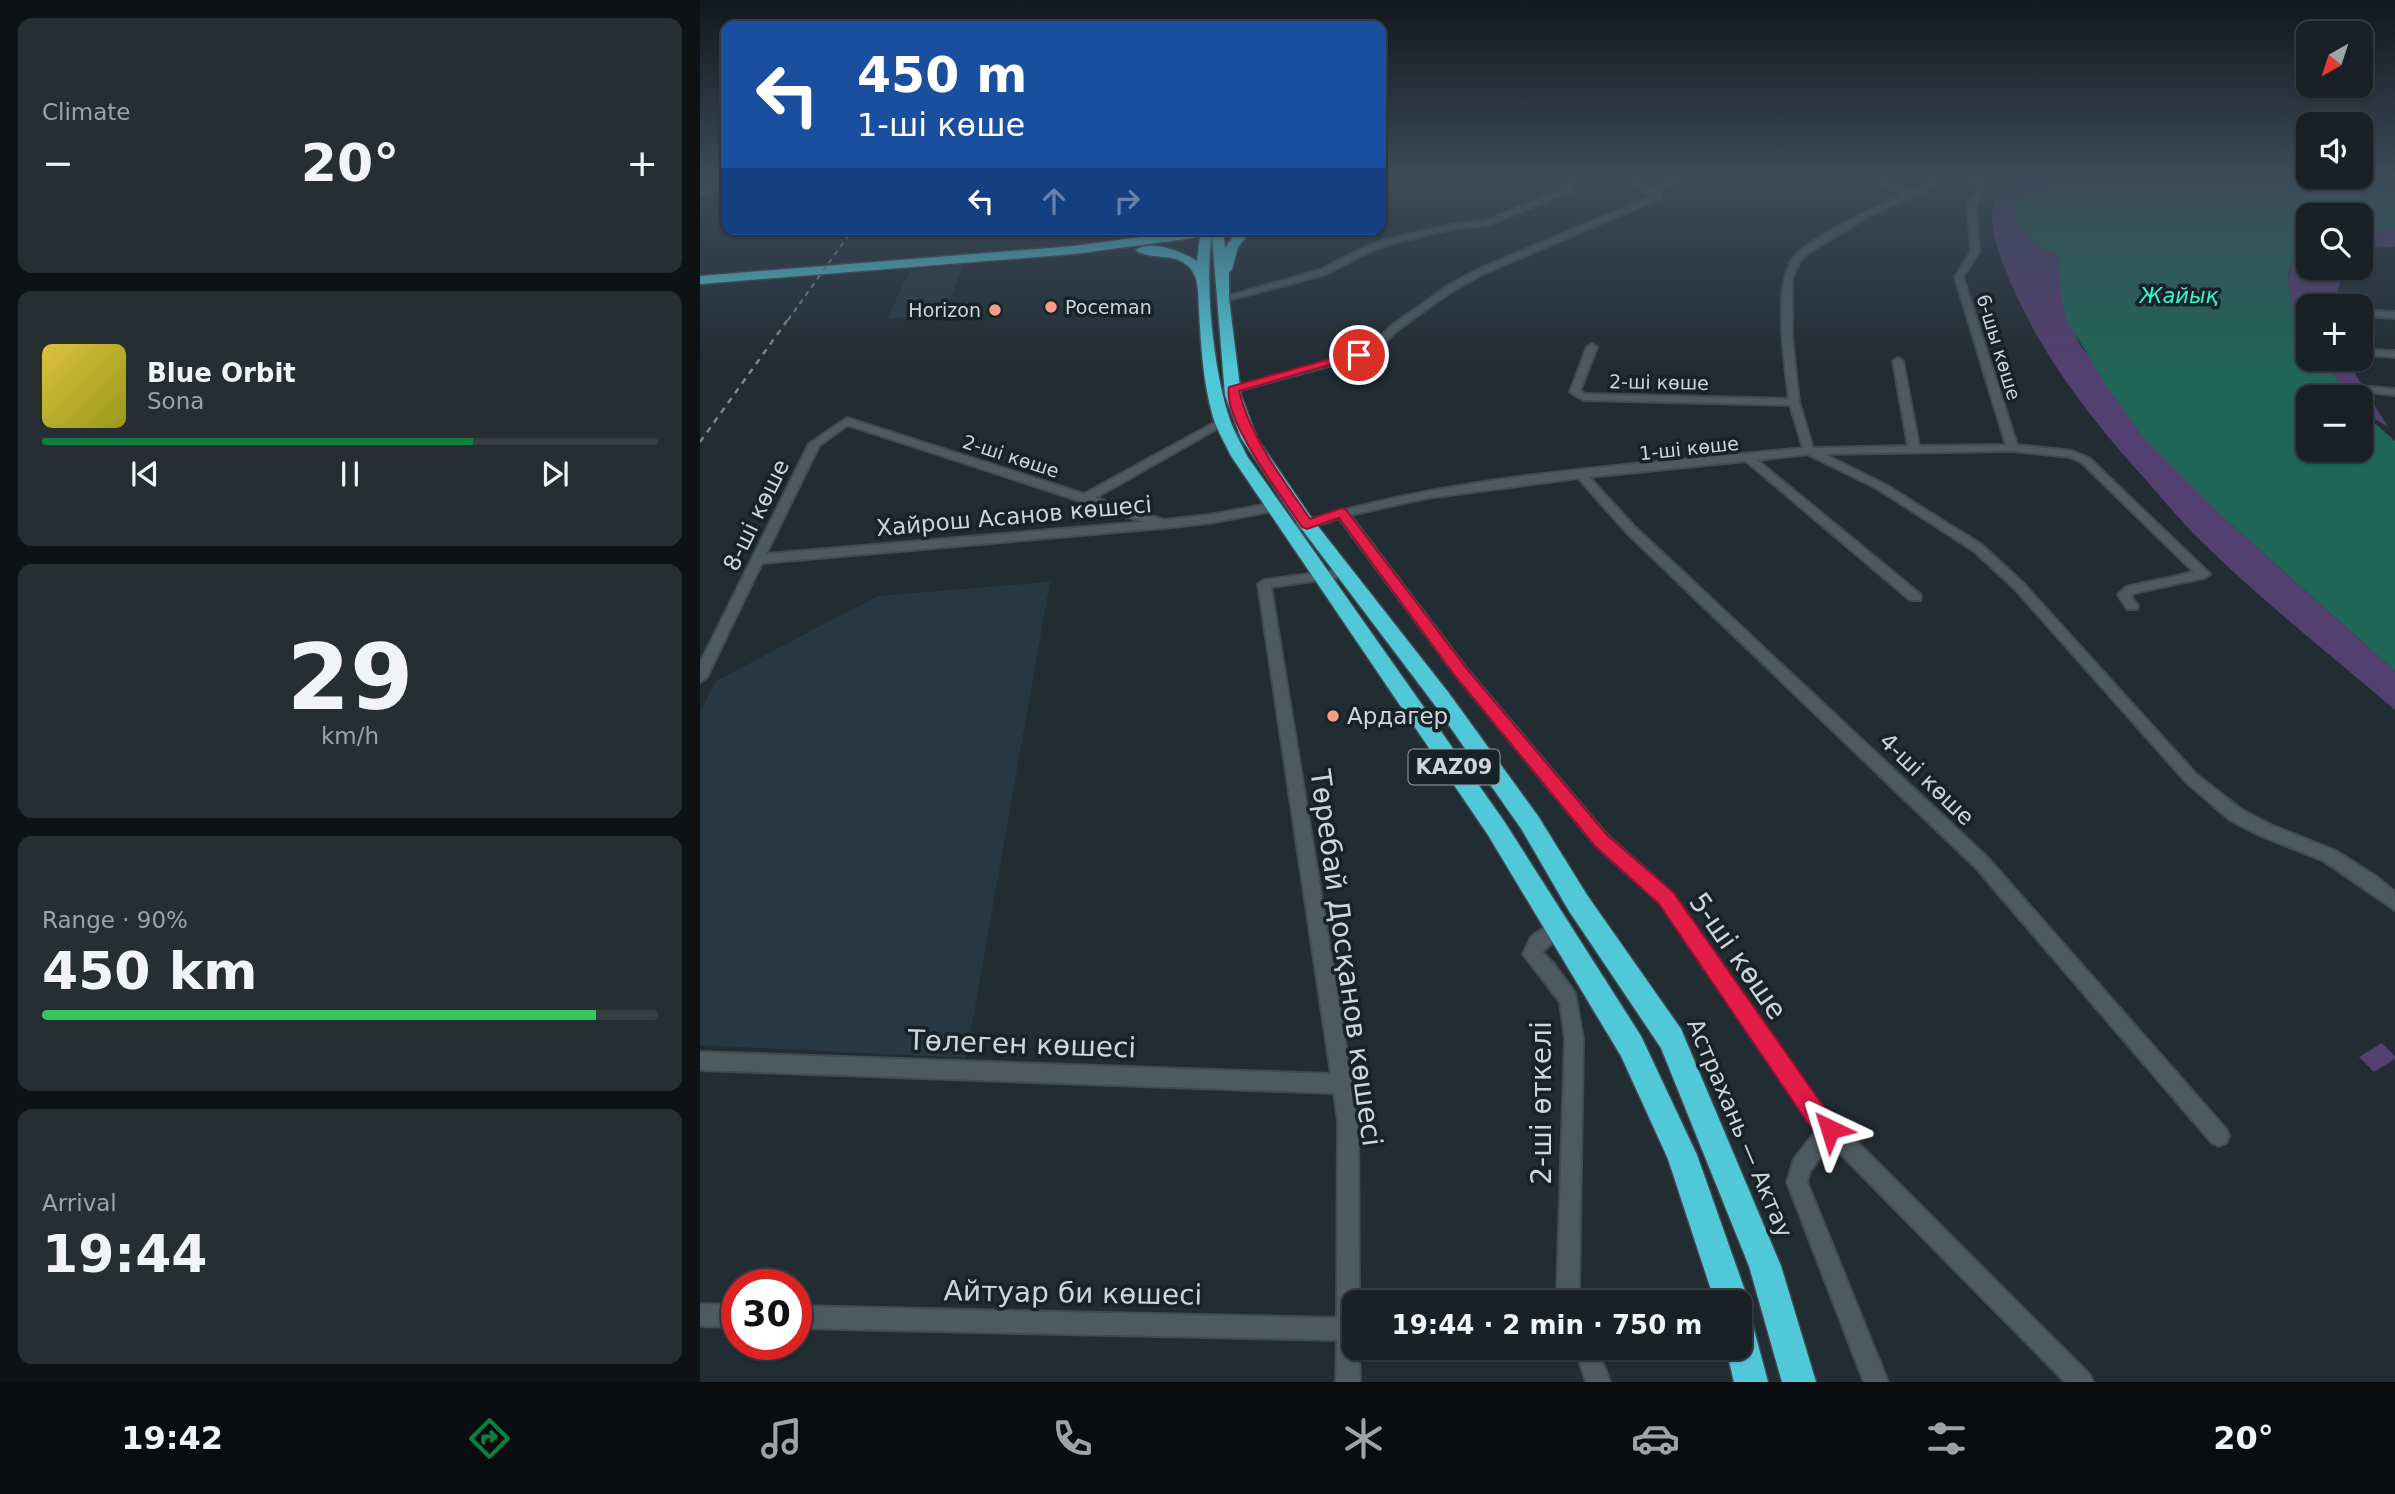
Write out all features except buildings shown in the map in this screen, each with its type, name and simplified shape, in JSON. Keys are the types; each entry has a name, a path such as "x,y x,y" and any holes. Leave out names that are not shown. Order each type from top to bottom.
{"highway":[{"path":"1132,244 1143,240"},
{"name":"Астрахань — Актау","path":"700,280 1161,240"},
{"name":"Астрахань — Актау","path":"1211,240 1233,389 1238,412 1249,438 1299,527 1334,574 1441,698 1530,823 1578,903 1671,1039 1765,1266 1799,1382"},
{"path":"1217,290 1232,246 1237,240"},
{"path":"1074,250 1147,250 1170,254 1198,268 1217,290"},
{"name":"Астрахань — Актау","path":"1217,290 1213,386 1223,421 1239,456 1273,507 1299,527"},
{"name":"Астрахань — Актау","path":"1334,574 1631,1046 1682,1155 1728,1290"},
{"path":"1746,1360 1751,1382"}],"street":[{"path":"1217,290 1323,272 1368,248 1393,240"},
{"path":"1233,389 1359,355 1377,346 1393,328 1452,287 1554,240"},
{"path":"1822,240 1796,260 1788,278 1787,337 1794,402 1809,451 1882,487 1978,548 2019,586 2191,778 2236,815 2265,830 2330,856 2371,882 2395,902"},
{"name":"6-шы көше","path":"1974,240 1975,252 1959,278 2012,448"},
{"path":"2373,314 2395,315"},
{"name":"2-ші көше","path":"1592,347 1575,392 1583,397 1794,402"},
{"path":"2373,353 2395,354"},
{"path":"1898,361 1914,447"},
{"path":"2373,390 2395,391"},
{"name":"2-ші көше","path":"847,421 1163,524"},
{"name":"8-шi көше","path":"700,677 814,444 847,421"},
{"path":"1086,498 1223,421"},
{"name":"1-ші көше","path":"1299,527 1342,513 1427,494 1582,476 1809,451 1914,447 2012,448 2079,457 2204,574 2130,590 2124,595 2132,606"},
{"path":"1750,459 1915,597"},
{"name":"4-шi көше","path":"1582,476 1631,530 1982,863 2219,1136"},
{"name":"Хайрош Асанов көшесі","path":"758,559 1163,524 1273,507"},
{"name":"5-шi көше","path":"1342,513 1462,673 1601,840 1666,898 1816,1115 2081,1382"},
{"name":"Төребай Досқанов көшесі","path":"1334,574 1264,584 1348,1121 1348,1290"},
{"name":"2-ші өткелі","path":"1557,927 1537,943 1532,954 1548,970 1569,999 1574,1040 1568,1290"},
{"name":"Төлеген көшесі","path":"700,1060 1342,1084"},
{"path":"1830,1129 1801,1167 1797,1182 1876,1382"},
{"path":"700,1315 721,1315"},
{"name":"Айтуар би көшесі","path":"812,1317 1342,1329"},
{"name":"Төребай Досқанов көшесі","path":"1348,1360 1348,1382"},
{"path":"1590,1360 1598,1382"}],"shaded area":[{"path":"1995,240 2031,240 2057,256 2061,262 2065,307 2082,348 2225,519 2395,671 2395,710 2226,565 2177,516 2115,445 2077,397 2043,345 2014,290"},
{"path":"2373,240 2395,240 2395,247 2373,246"},
{"path":"2296,255 2296,280 2341,280 2337,294 2296,294 2296,315 2288,288"},
{"path":"963,265 945,313 887,319 910,270"},
{"path":"2331,371 2353,371 2362,385 2341,385"},
{"path":"2373,403 2388,427 2373,418"},
{"path":"1050,582 966,1058 700,1045 700,713 716,681 878,596"},
{"path":"2382,1043 2395,1059 2374,1072 2359,1057"}],"water":[{"name":"Жайық","path":"2032,240 2296,240 2296,256 2288,281 2296,315 2296,371 2331,371 2341,385 2296,385 2296,462 2373,462 2373,422 2395,441 2395,671 2225,519 2144,438 2107,387 2066,319 2059,258"}],"railway":[{"path":"788,320 845,240"},
{"path":"700,442 789,318"}],"place":[{"name":"Poceman","path":"1051,307"},
{"name":"Horizon","path":"995,310"},
{"name":"Ардагер","path":"1333,716"}],"route":[{"path":"1359,355 1233,389 1238,412 1249,438 1307,524 1342,513 1462,673 1601,840 1666,898 1816,1115 1830,1129"}]}
